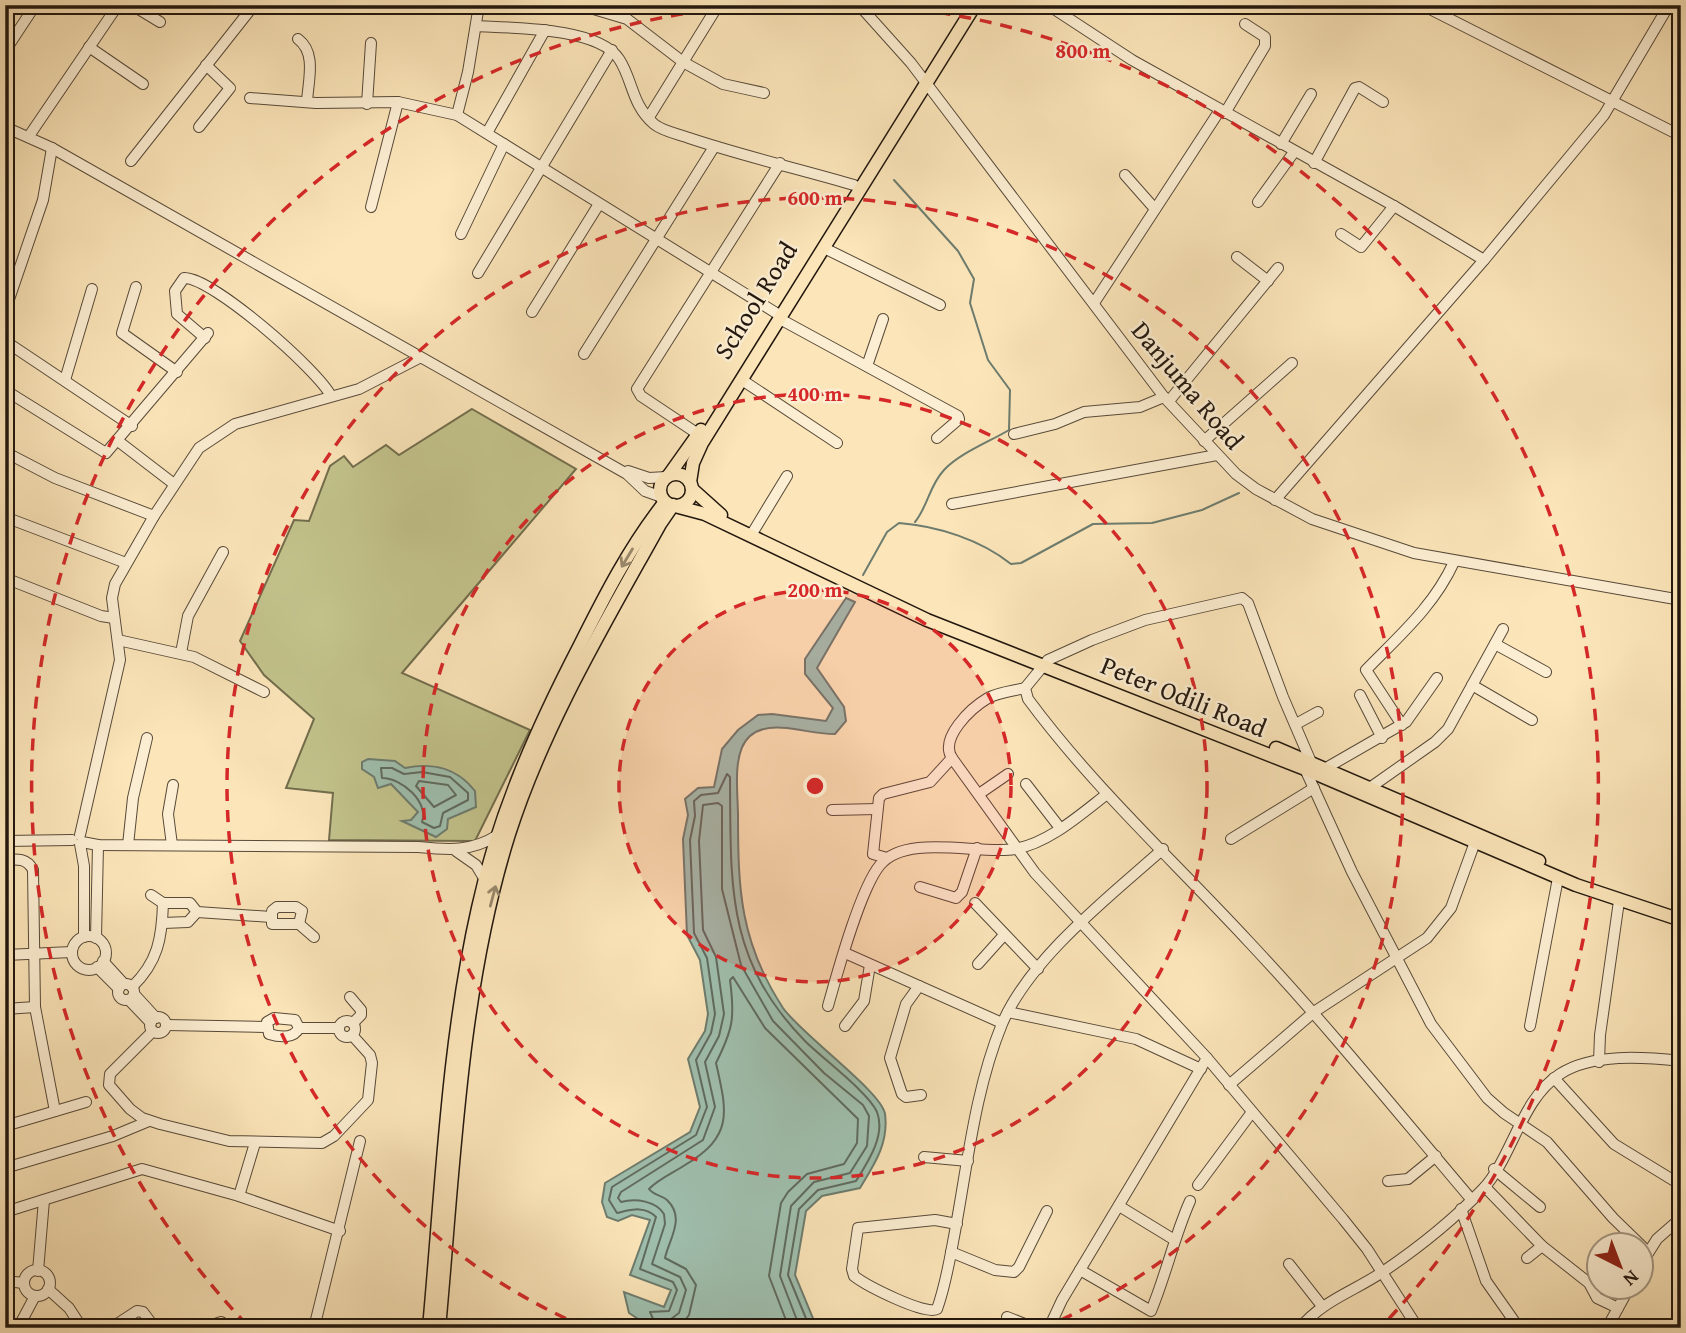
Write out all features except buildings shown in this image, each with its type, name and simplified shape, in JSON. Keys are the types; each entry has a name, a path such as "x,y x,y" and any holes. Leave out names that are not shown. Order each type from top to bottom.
{"main road":[{"name":"School Road","path":"668,476 779,315 854,186 923,82 966,5"},
{"path":"429,1328 462,992 485,880 512,792 569,664 639,537 669,503 689,500 696,454 923,82 975,5"},
{"path":"669,503 660,486 668,476 681,475 691,485"},
{"name":"Peter Odili Road","path":"691,485 711,509 753,532 917,608 1045,663"},
{"path":"439,1328 472,992 489,909 509,834 551,729 586,656 660,524 669,503"},
{"name":"Peter Odili Road","path":"669,503 705,514 906,611 1308,765 1558,878 1681,920"},
{"name":"Peter Odili Road","path":"1308,765 1326,768 1558,870 1681,914"}],"street":[{"path":"5,51 32,10 24,5"},
{"path":"29,136 118,5"},
{"path":"132,5 160,22"},
{"path":"131,161 254,5"},
{"path":"457,115 479,5"},
{"path":"580,5 627,19 683,62 723,84 764,93"},
{"name":"Danjuma Road","path":"859,5 923,82 1166,399 1236,474 1275,500 1359,537 1454,562 1679,597"},
{"path":"1048,5 1082,30 1222,112 1394,206 1484,260"},
{"path":"1422,5 1681,136"},
{"path":"1275,500 1484,260 1614,102 1669,5"},
{"path":"649,117 717,6"},
{"path":"1094,303 1265,46 1265,37 1245,24"},
{"path":"476,26 545,30 598,43 612,50 621,61 633,97 654,124 714,147 780,163 854,186"},
{"path":"487,133 545,30"},
{"path":"298,39 309,48 307,102"},
{"path":"367,104 371,43"},
{"path":"89,47 144,84"},
{"path":"478,273 612,50"},
{"path":"199,127 230,88 206,65"},
{"path":"1314,163 1355,89 1359,87 1383,102"},
{"path":"1280,144 1311,94"},
{"path":"250,98 367,104 398,102 457,115 779,315 958,416 959,419 937,438"},
{"path":"371,207 398,102"},
{"path":"5,127 52,148 627,474 645,491 669,503"},
{"path":"461,234 504,144"},
{"path":"584,354 714,147"},
{"path":"5,311 43,200 52,148"},
{"path":"1258,202 1294,152"},
{"path":"698,434 641,396 637,389 780,163"},
{"path":"1125,176 1155,209"},
{"path":"532,312 599,204"},
{"path":"1341,234 1361,247 1394,206"},
{"path":"824,248 940,305"},
{"path":"1237,257 1268,281"},
{"path":"1014,434 1055,424 1084,412 1140,407 1166,399 1278,268"},
{"path":"5,390 105,452 132,426 206,336 177,314 175,291 184,278 190,278 221,294 238,307 317,374 331,396"},
{"path":"136,287 122,333 177,372"},
{"path":"65,380 92,289"},
{"path":"867,366 883,319"},
{"path":"5,341 132,426"},
{"path":"84,937 84,869 78,840 118,671 118,640 112,598 126,563 199,448 235,424 359,389 419,358"},
{"path":"1204,441 1292,363"},
{"path":"741,380 837,443"},
{"path":"118,441 174,484"},
{"path":"5,452 55,478 154,516"},
{"path":"952,504 1217,455"},
{"path":"617,470 649,478 668,476"},
{"path":"753,532 787,476"},
{"path":"5,517 126,563"},
{"path":"181,653 188,616 223,552"},
{"path":"1402,725 1366,670 1425,610 1445,583 1454,562"},
{"path":"5,578 101,616 114,618"},
{"path":"1418,1328 1383,1272 1343,1219 1207,1058 1079,924 1016,849 949,754 950,736 988,698 1025,688 1045,663 1146,620 1242,598 1248,603 1296,724 1314,788 1396,960 1431,1024 1468,1076 1504,1113 1547,1142 1627,1232"},
{"path":"1371,787 1435,742 1448,729 1503,629"},
{"path":"118,640 181,653 264,692"},
{"path":"1495,643 1546,671"},
{"path":"1326,768 1402,725 1413,715 1437,678"},
{"path":"1472,685 1532,720"},
{"path":"1025,688 1028,699 1045,722 1107,793 1163,849 1314,1012 1471,1199"},
{"path":"1360,695 1382,738"},
{"path":"1296,724 1318,712"},
{"path":"128,845 133,798 147,738"},
{"path":"887,858 873,854 877,809 883,794 930,782 952,758"},
{"path":"979,794 1008,774"},
{"path":"1026,784 1060,828"},
{"path":"173,785 168,814 173,845"},
{"path":"1231,839 1314,788"},
{"path":"828,1006 863,899 878,867 887,858 925,848 1016,849 1060,828 1107,793"},
{"path":"832,810 877,809"},
{"path":"5,841 78,840 98,845 418,847 456,851 481,845 498,835"},
{"path":"1229,1085 1314,1012 1427,938 1446,915 1475,842"},
{"path":"96,938 98,845"},
{"path":"920,887 948,899 956,898 962,892 977,848"},
{"path":"957,1224 935,1220 858,1228 852,1269 859,1280 914,1307 934,1311 942,1297 957,1224 968,1161 991,1054 1002,1023 1038,969 1079,924 1163,849"},
{"path":"456,851 476,865 485,880"},
{"path":"5,860 20,859 29,863 33,870 34,1007 55,1111"},
{"path":"84,869 97,869"},
{"path":"1530,1026 1558,878"},
{"path":"151,895 163,903 190,903 197,912 271,917"},
{"path":"1599,1062 1604,1002 1619,901"},
{"path":"128,991 154,961 163,923 163,903"},
{"path":"975,903 1038,969"},
{"path":"299,924 302,911 296,907 276,907 271,917 272,924 299,924 314,937"},
{"path":"163,923 188,922 197,912"},
{"path":"978,964 1003,934"},
{"path":"84,937 96,938 105,947 100,964 83,968 75,961 72,953 77,941 84,937"},
{"path":"5,955 72,953"},
{"path":"845,953 1002,1023"},
{"path":"100,964 128,991 153,1024 163,1032 166,1026 265,1027 273,1035 291,1036 299,1028 339,1028"},
{"path":"845,1026 864,1001 870,965"},
{"path":"919,986 906,1004 890,1058 902,1094 906,1097 921,1095"},
{"path":"350,997 361,1010 361,1015 352,1023"},
{"path":"5,1009 34,1007"},
{"path":"1008,1012 1136,1039 1201,1069"},
{"path":"265,1027 274,1018 295,1020 299,1028"},
{"path":"339,1028 344,1021 352,1023 355,1029 352,1035"},
{"path":"153,1024 115,1067 108,1079 114,1092 142,1118 149,1121 212,1139 255,1143 322,1143 334,1136 369,1100 372,1063 363,1045 352,1035 344,1036 339,1028"},
{"path":"1049,1328 1080,1270 1207,1058"},
{"path":"1300,1328 1322,1306 1383,1272 1485,1187 1521,1122 1554,1078 1569,1069 1599,1062 1650,1059 1681,1061"},
{"path":"1554,1078 1614,1144 1681,1185"},
{"path":"5,1126 86,1102"},
{"path":"1198,1185 1252,1112"},
{"path":"5,1168 113,1136 149,1121"},
{"path":"314,1328 360,1141"},
{"path":"239,1196 255,1143"},
{"path":"1388,1181 1408,1179 1436,1156"},
{"path":"924,1157 968,1161"},
{"path":"5,1212 142,1169 239,1196 340,1231"},
{"path":"1494,1170 1540,1207"},
{"path":"1485,1187 1542,1246 1589,1283 1597,1298 1618,1308"},
{"path":"38,1271 44,1200"},
{"path":"1080,1270 1151,1311 1160,1289 1173,1238 1190,1201"},
{"path":"1119,1206 1173,1238"},
{"path":"1461,1209 1486,1281 1519,1328"},
{"path":"951,1252 995,1270 1014,1272 1047,1211"},
{"path":"1654,1246 1681,1218"},
{"path":"1527,1258 1542,1246"},
{"path":"1289,1264 1322,1306"},
{"path":"38,1271 27,1276 24,1283 27,1292 34,1296 43,1294 48,1289"},
{"path":"38,1271 47,1276 48,1289 69,1308 82,1328"},
{"path":"5,1281 24,1283"},
{"path":"18,1328 34,1296"},
{"path":"1607,1328 1621,1302"},
{"path":"111,1328 137,1311 143,1312 155,1328"},
{"path":"1007,1317 1035,1328"},
{"path":"204,1328 221,1322 232,1328"}],"green space":[{"path":"472,409 576,469 402,673 530,730 475,841 329,840 333,793 286,788 314,719 264,675 240,641 294,520 309,521 330,466 344,456 353,467 386,445 399,455"}],"water":[{"path":"846,598 855,602 817,668 844,707 846,721 835,734 768,728 754,733 745,741 740,753 737,782 739,867 744,915 758,961 769,984 792,1019 880,1104 886,1125 883,1144 860,1188 822,1196 806,1211 795,1275 817,1328 652,1328 629,1313 624,1292 664,1307 671,1290 630,1275 650,1220 632,1215 618,1221 607,1217 602,1202 605,1183 690,1132 700,1107 688,1059 705,1031 708,1014 700,960 687,935 683,839 688,815 685,799 698,788 714,787 722,749 738,730 758,715 772,714 826,721 833,708 805,674 805,659"},
{"path":"368,759 395,761 405,768 426,766 453,772 475,791 476,807 448,819 447,829 436,837 402,821 411,820 418,812 391,784 378,788 374,777 362,769 362,762"}],"waterway":[{"path":"894,180 958,251 974,279 970,303 988,360 1010,390 1009,430 966,453 944,470 915,522"},
{"path":"863,575 887,532 899,523 929,527 973,541 1011,564 1021,563 1093,524 1152,523 1202,510 1239,493"}]}
